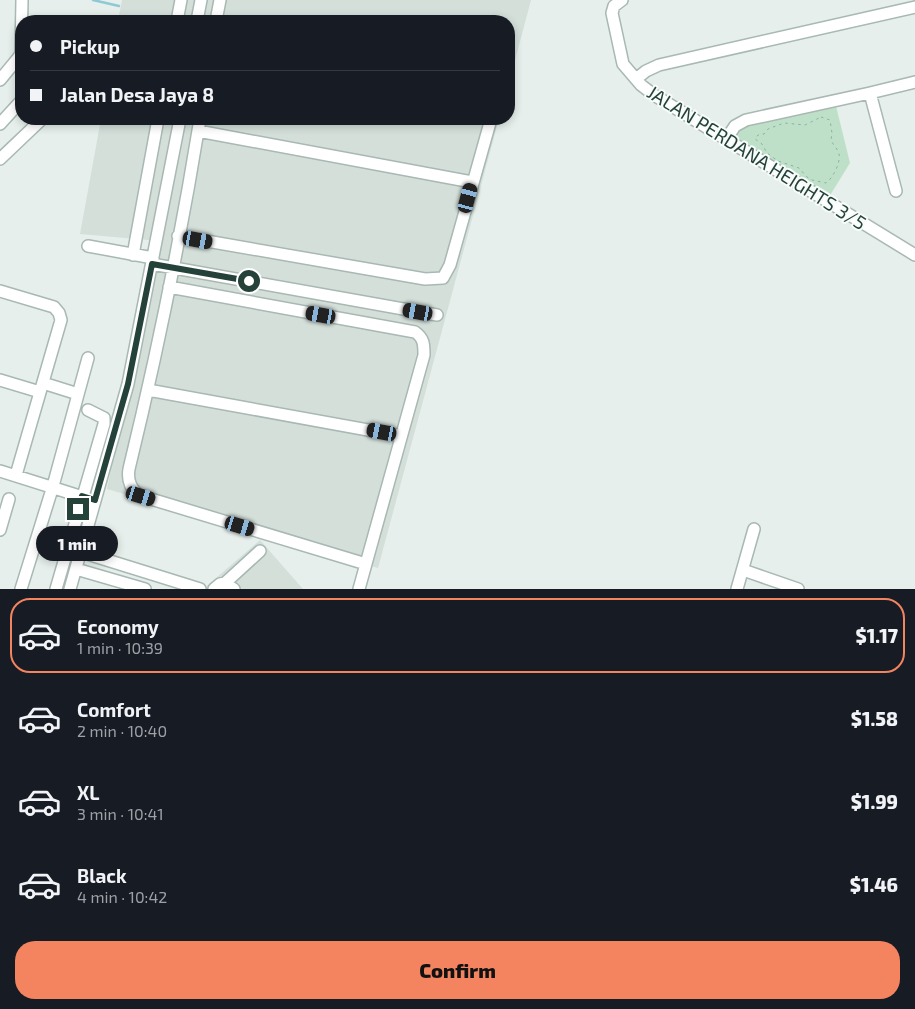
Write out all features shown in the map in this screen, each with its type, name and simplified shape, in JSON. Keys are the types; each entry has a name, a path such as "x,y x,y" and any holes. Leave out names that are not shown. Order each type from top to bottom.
{"street":[{"path":"21,15 22,0"},
{"path":"177,15 181,0"},
{"path":"198,15 201,0"},
{"path":"217,15 220,0"},
{"name":"JALAN PERDANA HEIGHTS 3/5","path":"622,0 614,6 612,13 623,64 654,95 915,255"},
{"path":"636,79 646,71 659,65 915,7"},
{"path":"0,80 15,64"},
{"path":"731,132 735,126 746,120 915,82"},
{"path":"870,93 896,191"},
{"path":"0,124 15,108"},
{"path":"0,159 36,125"},
{"path":"133,255 157,125"},
{"path":"70,589 128,384 179,125"},
{"path":"199,125 170,287 128,480 136,493 141,496 366,564"},
{"path":"178,236 435,280 442,278 450,265 489,125"},
{"path":"198,131 472,182"},
{"path":"88,246 133,255 173,268 437,316"},
{"path":"170,287 415,332 424,341 424,355 359,589"},
{"path":"0,291 54,307 58,310 61,320 16,475"},
{"path":"21,589 53,486 88,358"},
{"path":"0,380 78,394"},
{"path":"148,390 401,436"},
{"path":"56,589 104,420 101,416 88,410"},
{"path":"0,470 95,500"},
{"path":"0,530 9,499"},
{"path":"737,589 754,529"},
{"path":"214,589 220,584 230,586 260,551"},
{"path":"81,552 200,589"},
{"path":"76,569 116,585 145,589"},
{"path":"743,570 798,589"},
{"path":"152,589 156,575"}],"path":[{"path":"821,117 827,117 830,120 832,144 839,152 840,158 835,172 826,183 812,180 799,168 778,161 767,153 762,144 755,139 758,135 764,134 768,129 784,123 805,125 821,117"}],"shaded area":[{"path":"122,0 531,0 515,60 515,15 119,15"},
{"path":"100,125 497,125 378,568 107,489 159,241 80,234"},
{"path":"260,540 303,589 225,589 216,578"}],"green space":[{"path":"836,106 850,163 829,197 732,138 736,131 747,125"}],"waterway":[{"path":"93,0 119,6"}],"route":[{"path":"78,509 82,496 95,500 103,474 128,384 152,264 249,281"}]}
